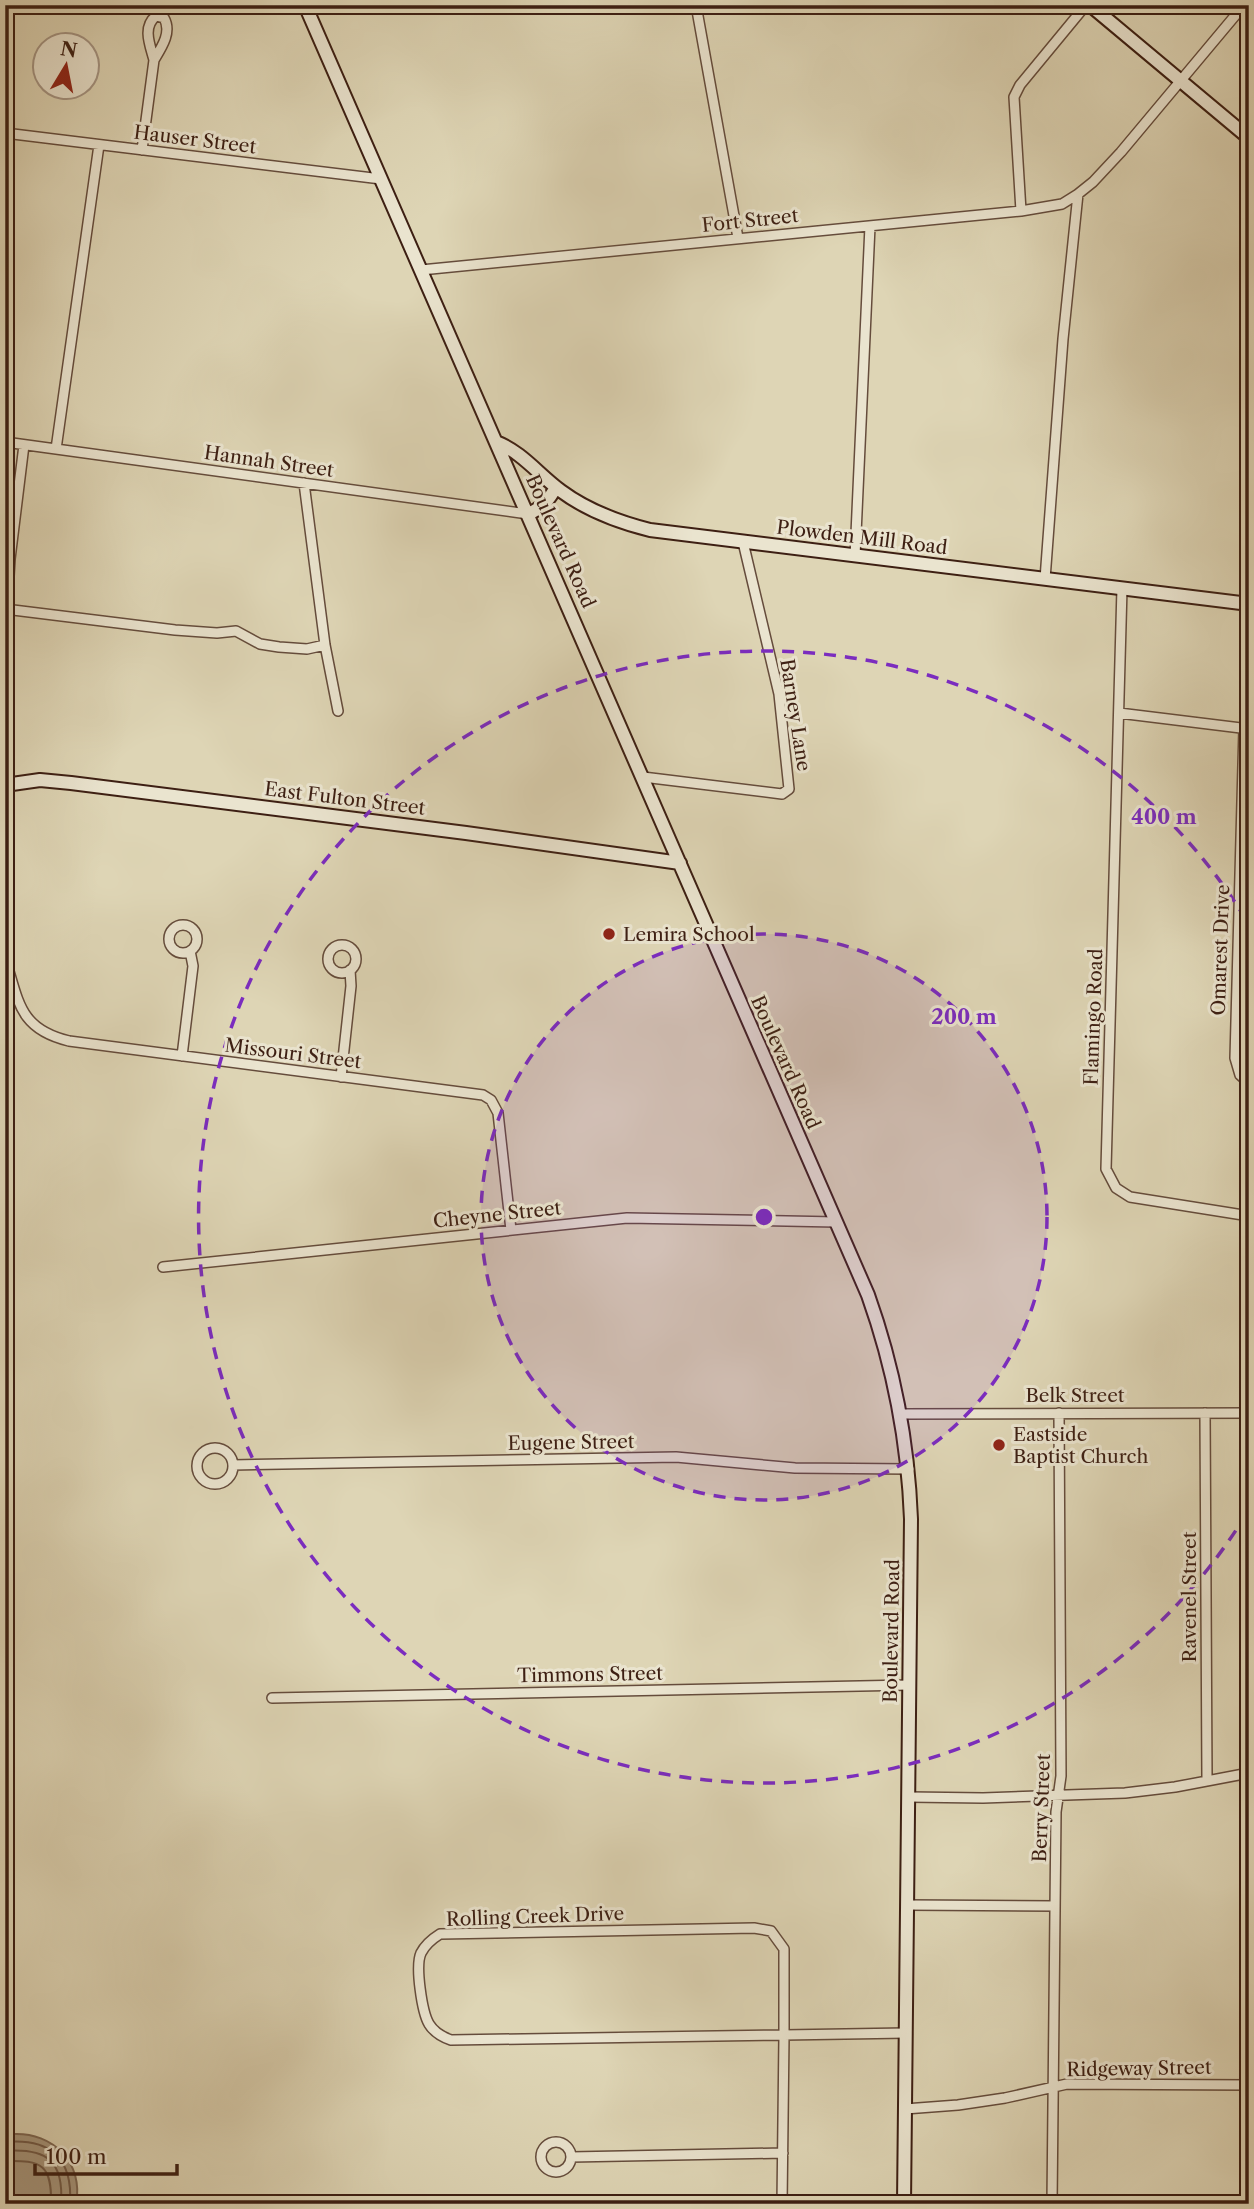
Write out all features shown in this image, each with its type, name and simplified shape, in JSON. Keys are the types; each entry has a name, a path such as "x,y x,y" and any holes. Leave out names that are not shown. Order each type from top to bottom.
{"street":[{"name":"Boulevard Road","path":"305,5 836,1222 880,1331 892,1371 909,1469 911,1518 904,2204"},
{"path":"696,5 738,238"},
{"path":"1021,211 1014,97 1020,85 1088,5 1249,138"},
{"name":"Fort Street","path":"421,270 1021,211 1062,204 1093,182 1121,152 1244,5"},
{"path":"142,150 154,60"},
{"name":"Hauser Street","path":"5,133 381,178"},
{"path":"56,449 99,145"},
{"path":"1045,579 1063,338 1079,194"},
{"path":"855,556 870,226"},
{"name":"Hannah Street","path":"5,442 528,514"},
{"name":"Plowden Mill Road","path":"496,442 512,448 556,487 596,512 627,525 743,542 1249,604"},
{"path":"24,445 6,610 175,630 240,632 260,643 279,647 307,649 326,645"},
{"path":"304,483 326,645 338,711"},
{"path":"528,514 548,501 556,487"},
{"name":"Barney Lane","path":"643,777 782,794 789,789 779,694 743,542"},
{"name":"Flamingo Road","path":"1122,588 1106,1169 1116,1188 1130,1197 1244,1215"},
{"path":"1119,713 1247,729"},
{"name":"Omarest Drive","path":"1247,729 1235,1058 1240,1075 1249,1083"},
{"name":"East Fulton Street","path":"5,785 40,780 61,781 680,863"},
{"path":"182,1056 193,966 190,951"},
{"name":"Missouri Street","path":"5,958 24,1013 39,1031 69,1041 478,1094 491,1100 498,1112 511,1230"},
{"path":"341,1077 351,986 350,970"},
{"name":"Cheyne Street","path":"163,1267 627,1218 836,1222"},
{"name":"Belk Street","path":"901,1413 1249,1413"},
{"name":"Berry Street","path":"1052,2204 1055,1906 1058,1795 1061,1776 1059,1413"},
{"name":"Ravenel Street","path":"1205,1413 1207,1781"},
{"path":"213,1448 226,1451 233,1465 229,1478 217,1485 204,1482 198,1475 196,1466 201,1454 213,1448"},
{"name":"Eugene Street","path":"233,1465 676,1457 795,1468 909,1469"},
{"name":"Timmons Street","path":"272,1698 909,1685"},
{"path":"909,1797 1149,1791 1249,1773"},
{"path":"908,1905 1055,1906"},
{"name":"Rolling Creek Drive","path":"782,2204 783,2153 784,2035 785,1949 775,1934 766,1928 449,1933 440,1934 423,1950 418,1962 427,2019 437,2033 451,2040 784,2035 906,2033"},
{"name":"Ridgeway Street","path":"905,2109 958,2105 1084,2082 1249,2085"},
{"path":"571,2157 783,2153"}],"water":[{"path":"5,2135 41,2138 62,2153 75,2175 76,2204 5,2204"}],"place":[{"name":"Lemira School","path":"609,934"},
{"name":"Eastside Baptist Church","path":"999,1445"}]}
